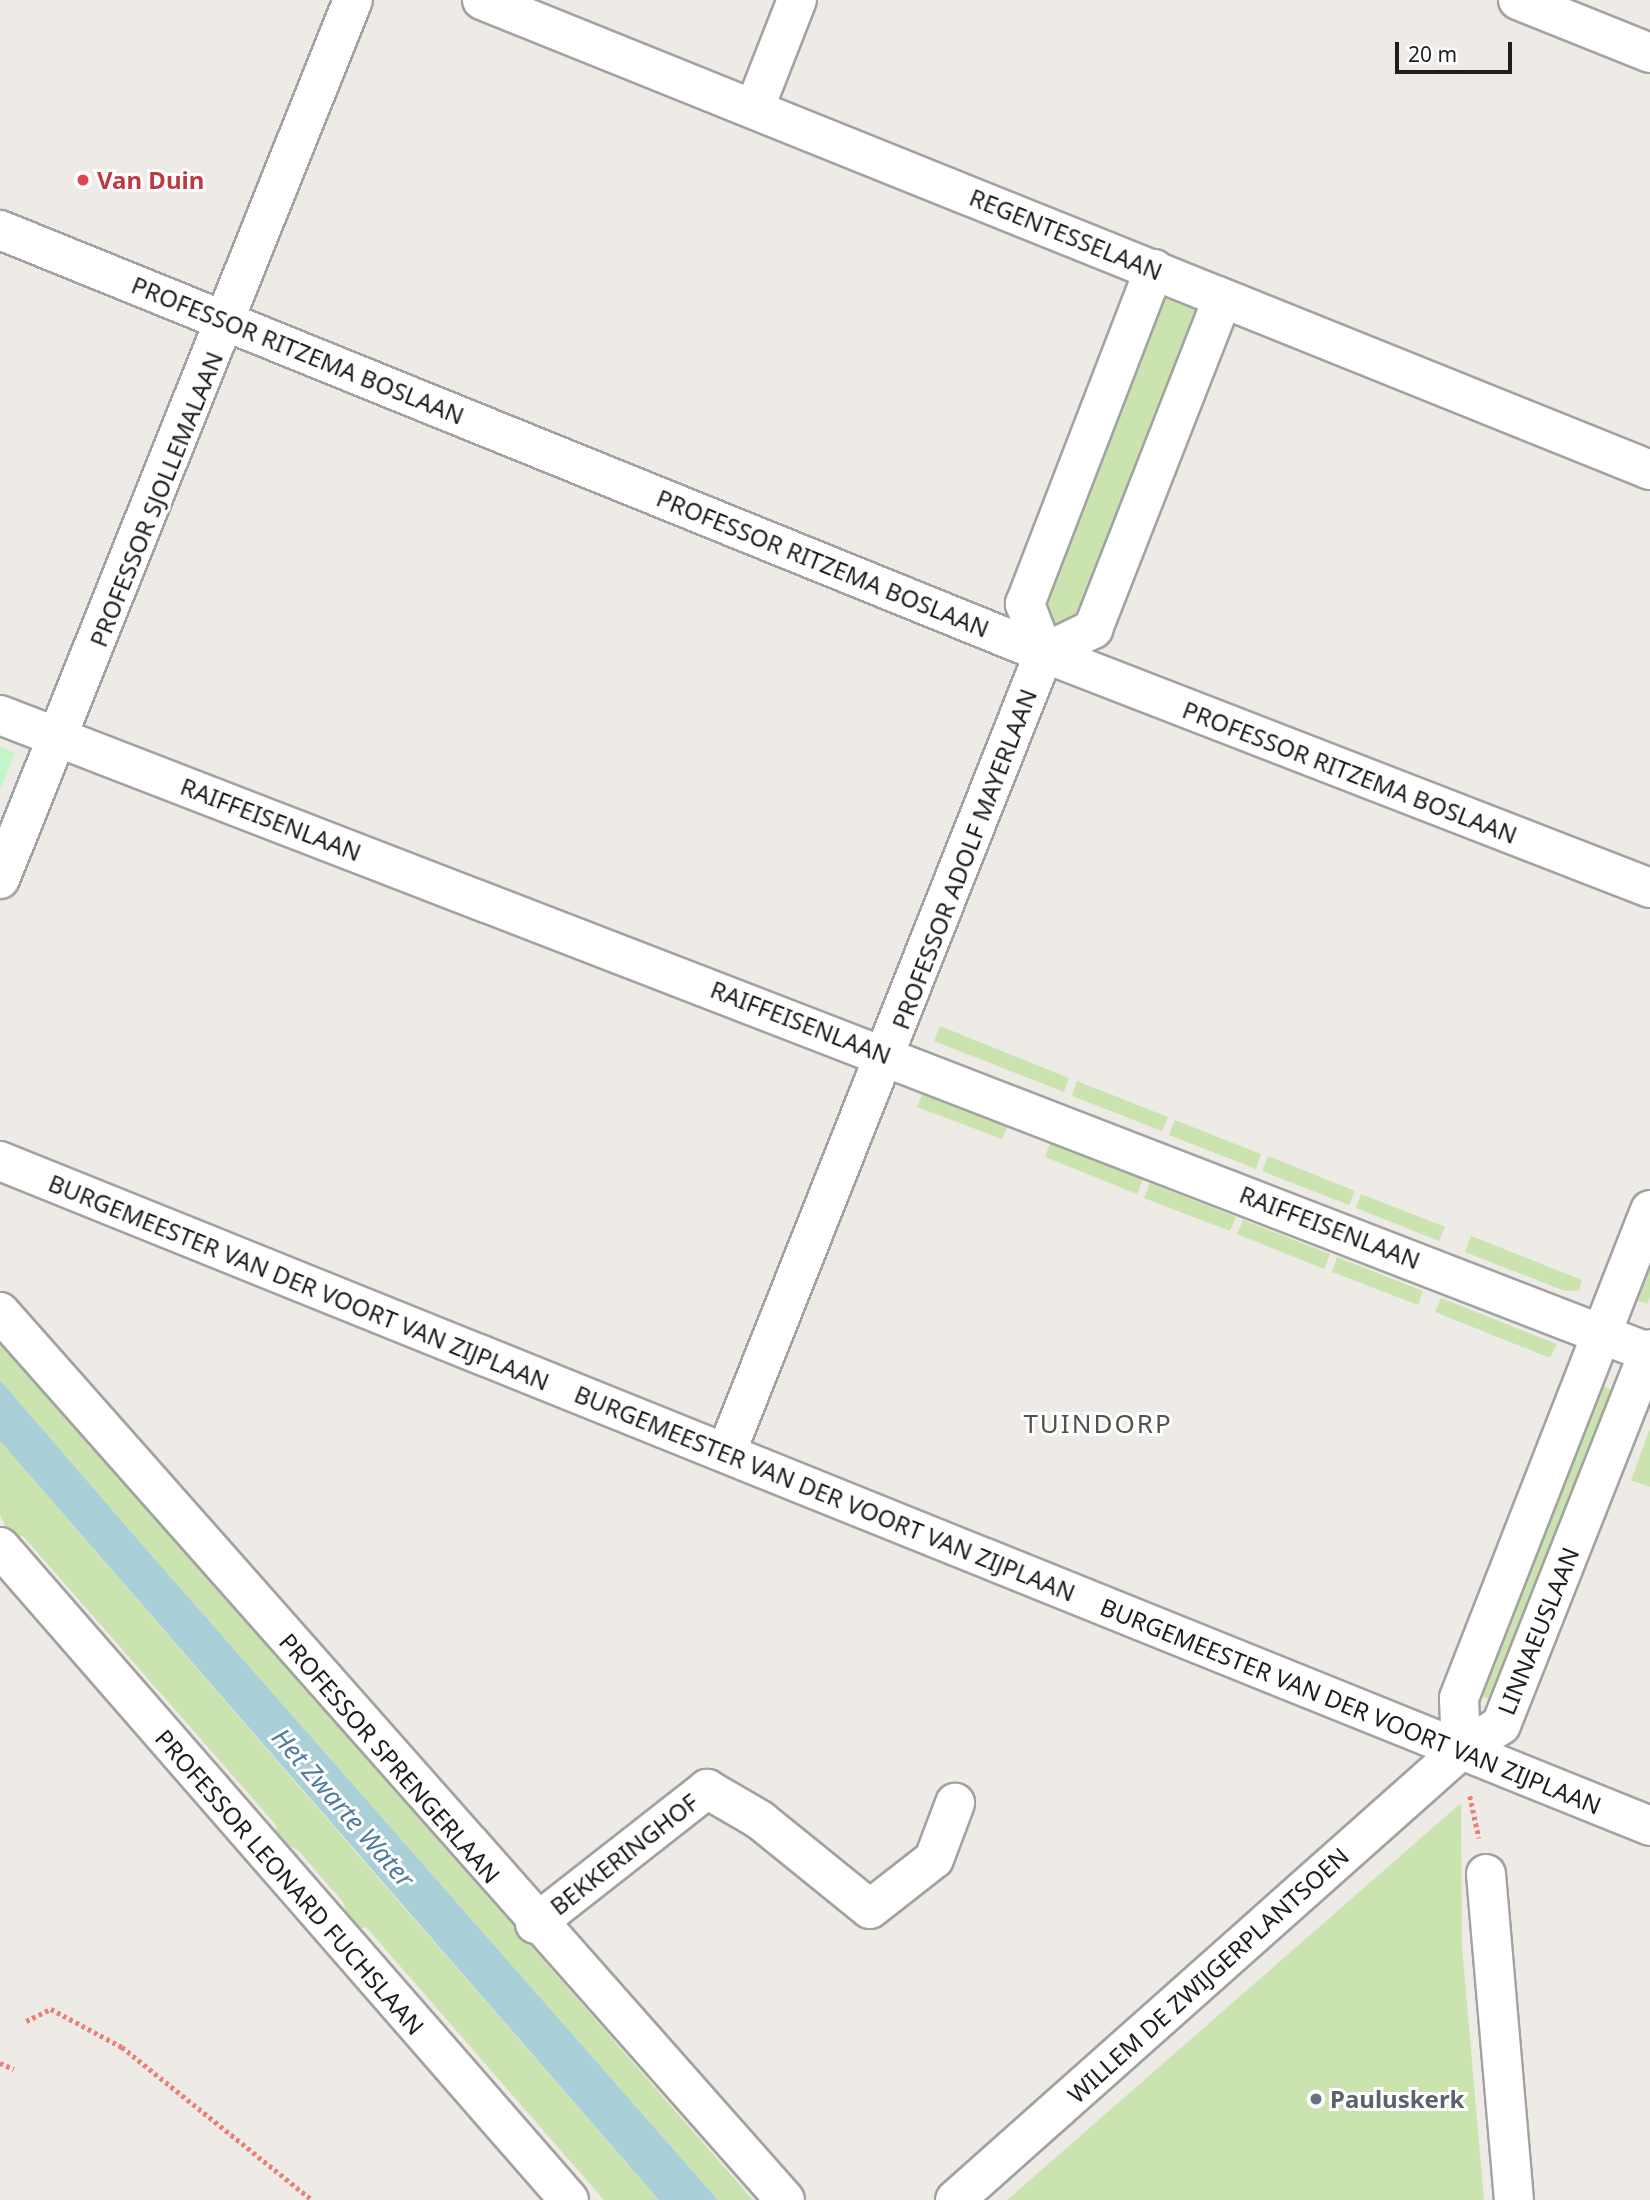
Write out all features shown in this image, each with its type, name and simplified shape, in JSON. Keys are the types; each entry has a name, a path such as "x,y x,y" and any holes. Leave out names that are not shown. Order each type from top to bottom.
{"street":[{"name":"PROFESSOR SJOLLEMALAAN","path":"0,879 229,321 353,0"},
{"name":"REGENTESSELAAN","path":"482,0 755,107 1153,269 1222,300 1650,470"},
{"path":"755,107 797,0"},
{"path":"1518,0 1650,53"},
{"name":"PROFESSOR RITZEMA BOSLAAN","path":"0,230 1044,653 1650,888"},
{"path":"1153,269 1024,604 1044,653 1093,629 1222,300"},
{"name":"PROFESSOR ADOLF MAYERLAAN","path":"726,1453 888,1055 1044,653"},
{"name":"RAIFFEISENLAAN","path":"0,715 1601,1332"},
{"name":"BURGEMEESTER VAN DER VOORT VAN ZIJPLAAN","path":"0,1161 1650,1826"},
{"name":"LINNAEUSLAAN","path":"1601,1332 1650,1351 1501,1725 1461,1750 1459,1699 1601,1332 1650,1210"},
{"name":"PROFESSOR SPRENGERLAAN","path":"0,1312 535,1924 785,2200"},
{"name":"PROFESSOR LEONARD FUCHSLAAN","path":"4,1555 569,2200"},
{"name":"WILLEM DE ZWIJGERPLANTSOEN","path":"955,2200 1461,1750"},
{"name":"BEKKERINGHOF","path":"535,1924 707,1789 760,1820 870,1909 934,1859 955,1803"},
{"path":"1486,1874 1514,2200"}],"path":[{"path":"1461,1750 1486,1874"},
{"path":"26,2021 51,2009 122,2047 312,2200"},
{"path":"0,2063 14,2068"}],"green space":[{"path":"1154,269 1222,300 1093,629 1044,653 1025,604"},
{"path":"0,747 15,753 0,791"},
{"path":"940,1026 1069,1078 1064,1092 934,1041"},
{"path":"1077,1081 1168,1117 1162,1131 1072,1096"},
{"path":"923,1092 1008,1125 1002,1139 917,1107"},
{"path":"1175,1120 1261,1154 1256,1169 1169,1135"},
{"path":"1050,1143 1143,1179 1137,1194 1045,1157"},
{"path":"1268,1156 1355,1191 1349,1205 1262,1171"},
{"path":"1150,1183 1236,1217 1230,1231 1144,1198"},
{"path":"1361,1194 1445,1227 1439,1241 1356,1208"},
{"path":"1243,1220 1330,1254 1324,1269 1237,1234"},
{"path":"1471,1236 1582,1280 1579,1290 1565,1291 1465,1252"},
{"path":"1650,1249 1650,1297 1647,1304 1631,1298"},
{"path":"1337,1257 1423,1291 1418,1305 1332,1272"},
{"path":"1441,1298 1557,1344 1550,1358 1435,1312"},
{"path":"0,1340 753,2200 718,2200 139,1541 0,1380"},
{"path":"1597,1383 1613,1391 1493,1691 1489,1699 1473,1694"},
{"path":"1650,1429 1650,1487 1631,1480"},
{"path":"0,1441 659,2200 604,2200 366,1927 353,1930 343,1902 298,1850 274,1839 277,1826 23,1536 11,1538 0,1515"},
{"path":"1461,1803 1462,1946 1484,2200 1007,2200"}],"water":[{"name":"Het Zwarte Water","path":"0,1380 718,2200 659,2200 0,1441"}],"place":[{"name":"Van Duin","path":"83,180"},
{"name":"Pauluskerk","path":"1316,2099"}],"district":[{"name":"TUINDORP","path":"1098,1424"}]}
